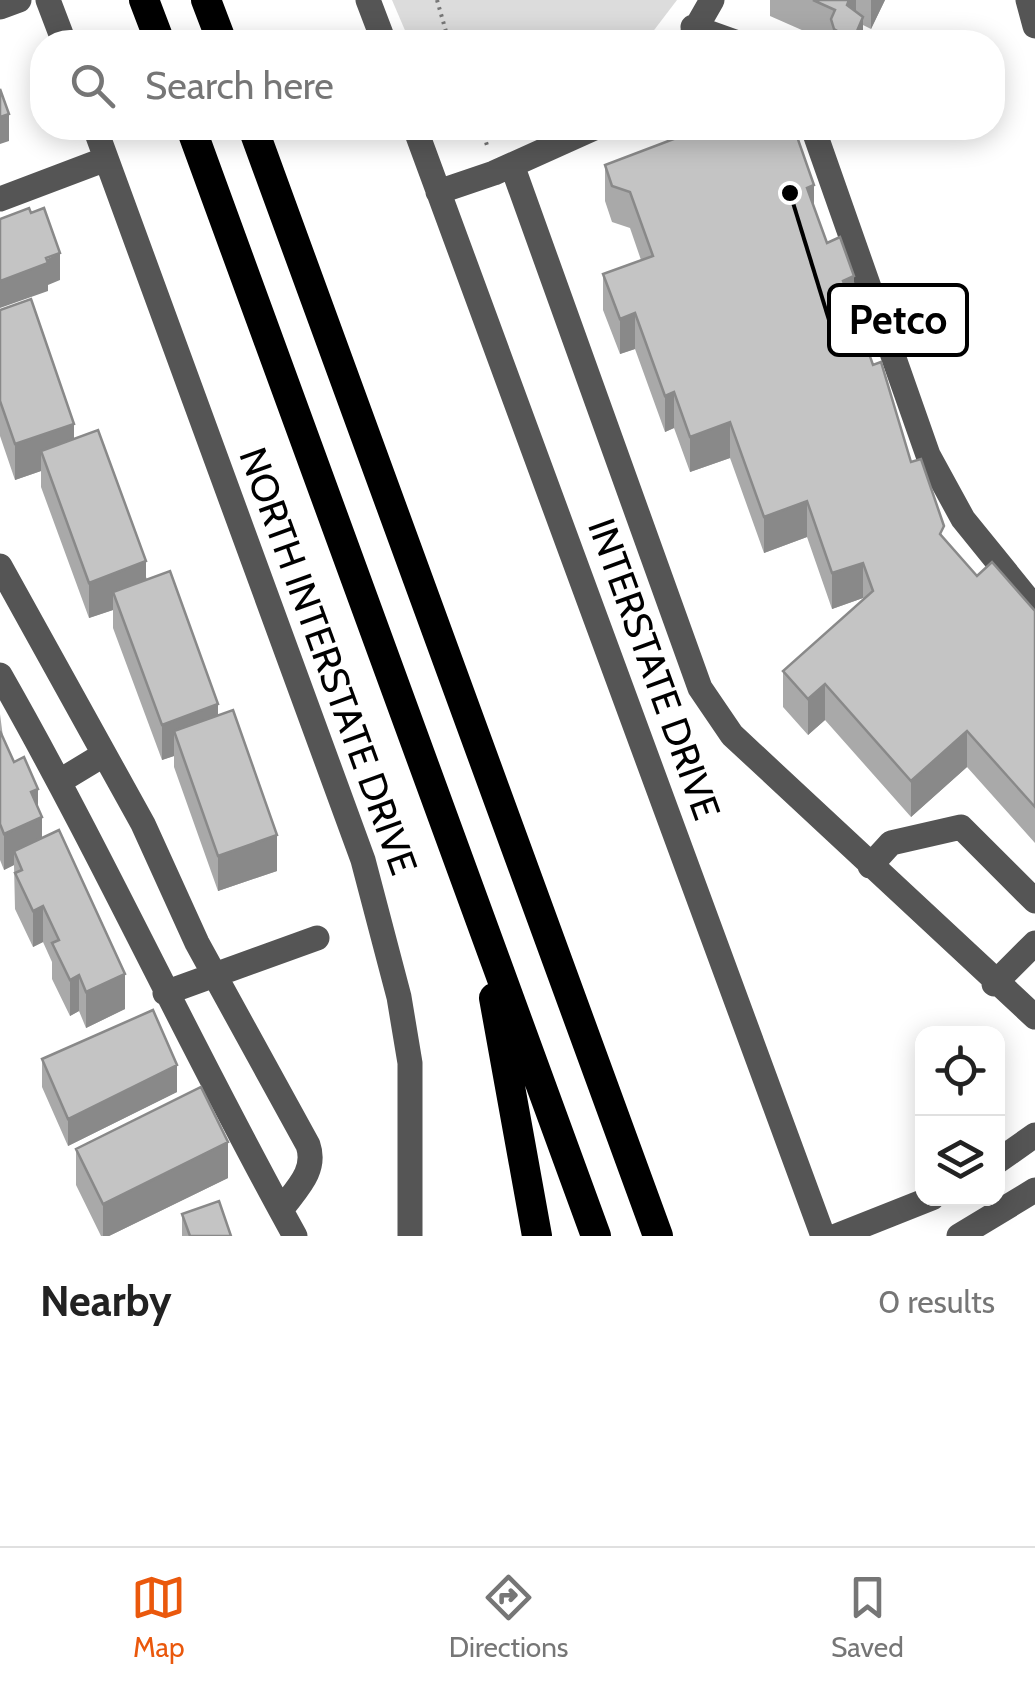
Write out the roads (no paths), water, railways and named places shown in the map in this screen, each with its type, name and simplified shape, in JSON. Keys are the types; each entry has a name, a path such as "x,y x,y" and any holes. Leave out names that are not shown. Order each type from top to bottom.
{"highway":[{"path":"144,0 155,30"},
{"path":"206,0 217,30"},
{"path":"195,140 596,1236"},
{"path":"257,140 658,1236"},
{"path":"479,916 537,1236"}],"street":[{"path":"0,7 20,0"},
{"path":"48,0 59,30"},
{"path":"368,0 379,30"},
{"path":"693,30 712,0"},
{"path":"1028,0 1035,26"},
{"name":"NORTH INTERSTATE DRIVE","path":"99,140 362,860 384,932 410,1063 410,1236"},
{"name":"INTERSTATE DRIVE","path":"419,140 823,1236"},
{"path":"438,192 567,140"},
{"path":"817,140 928,455 963,519 1035,608"},
{"path":"0,199 106,158"},
{"path":"512,165 700,688 732,734 994,984 1035,1017"},
{"path":"0,566 143,824 214,974 313,1160 281,1210"},
{"path":"0,675 60,781 166,993 295,1236"},
{"path":"60,781 103,756"},
{"path":"870,866 891,843 961,827 1035,901"},
{"path":"166,993 317,938"},
{"path":"994,984 1035,943"},
{"path":"1005,1156 1035,1135"},
{"path":"959,1236 1031,1200"},
{"path":"836,1236 915,1205"}],"place":[{"name":"Petco","path":"790,193"}]}
